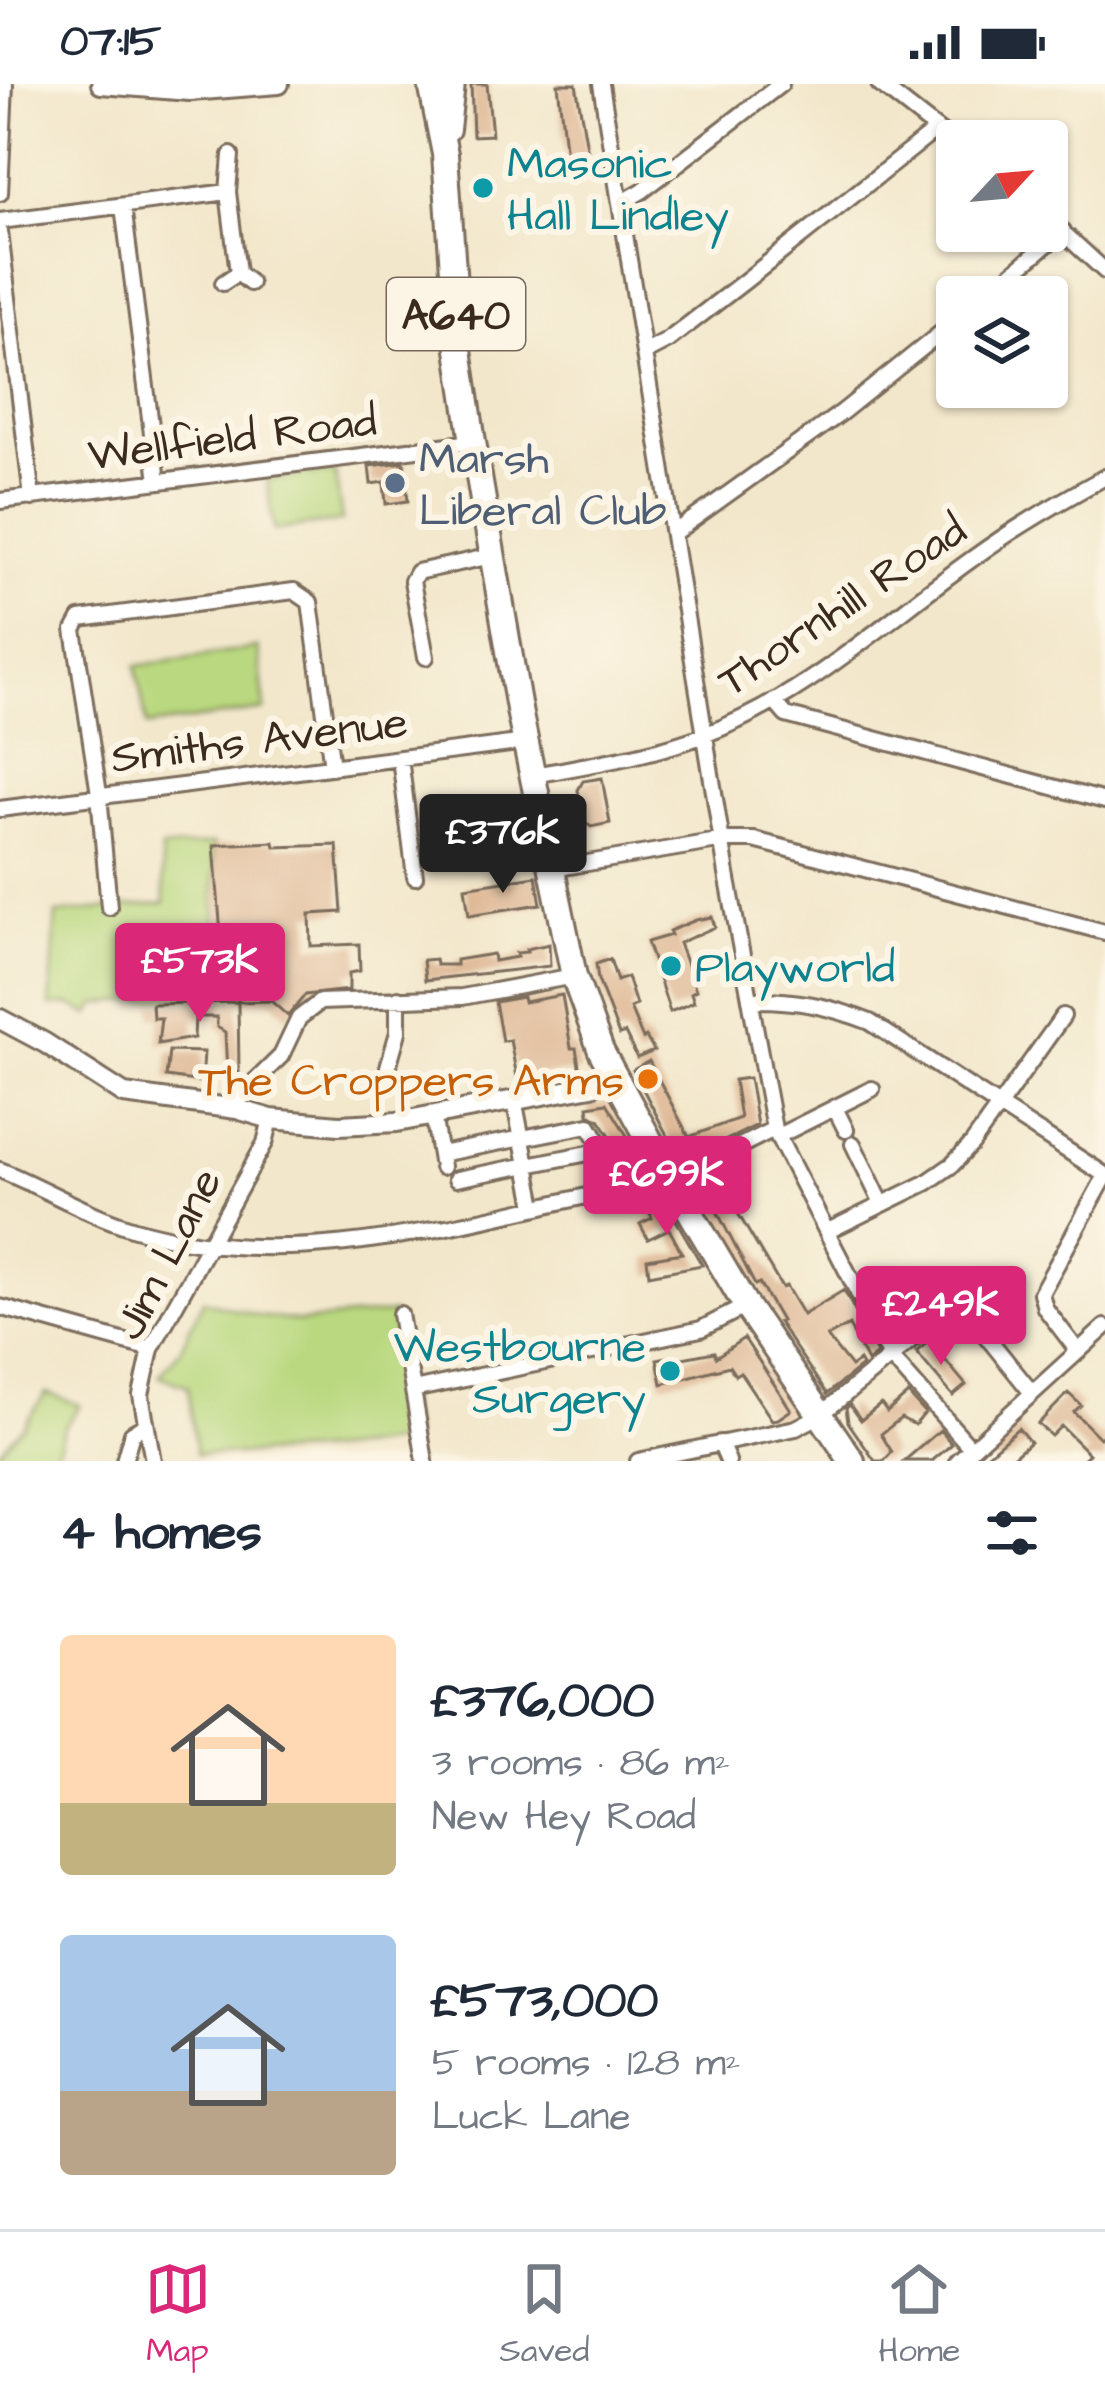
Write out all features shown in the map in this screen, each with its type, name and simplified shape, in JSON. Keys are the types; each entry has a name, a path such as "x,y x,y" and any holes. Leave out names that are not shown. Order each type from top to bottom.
{"highway":[{"name":"A640","path":"431,84 445,154 458,343 473,442 526,742 582,1004 614,1077 669,1176 746,1306 852,1461"},
{"name":"A640","path":"445,154 452,84"}],"street":[{"path":"0,193 5,84"},
{"path":"101,84 279,84"},
{"path":"601,84 727,874 776,1133 891,1357 970,1448"},
{"path":"621,203 781,84"},
{"path":"879,84 936,128"},
{"path":"644,353 729,293 936,130"},
{"path":"223,283 244,278 229,192 231,155"},
{"path":"0,221 229,192"},
{"path":"124,206 158,481"},
{"path":"0,232 32,498"},
{"path":"1068,236 1105,272"},
{"path":"1009,276 1038,252"},
{"path":"675,532 841,413 936,337"},
{"name":"Wellfield Road","path":"0,501 473,442"},
{"name":"Thornhill Road","path":"534,776 706,735 774,700 878,634 971,559 1105,477"},
{"path":"426,657 412,581 417,572 492,556"},
{"path":"109,907 99,794 74,630 80,619 294,591 310,602 332,766"},
{"path":"774,700 786,715 1105,801"},
{"name":"Smiths Avenue","path":"0,808 526,742"},
{"path":"400,758 415,877"},
{"path":"552,869 724,840 754,840 1105,932"},
{"path":"237,1109 242,1094 281,1056 287,1037 306,1011 320,1002 507,991 574,976"},
{"path":"388,1067 398,1032 398,998"},
{"path":"750,1000 786,999 828,1006 870,1022 1105,1176 1040,1293 1045,1309 1077,1350"},
{"path":"828,1231 952,1165 1063,1016"},
{"path":"0,1019 46,1042 124,1094 237,1109 271,1119 339,1125 397,1122 614,1077"},
{"path":"0,1170 134,1228 256,1248 342,1244 669,1176 872,1089"},
{"path":"514,1099 536,1206"},
{"path":"835,1108 882,1204"},
{"path":"433,1115 441,1161 589,1125 604,1150 456,1178"},
{"name":"Jim Lane","path":"153,1461 141,1395 151,1349 265,1143 271,1119"},
{"path":"413,1390 701,1329 746,1306"},
{"path":"638,1461 796,1428 819,1416 952,1306"},
{"path":"1,1312 151,1349"},
{"path":"400,1314 425,1461"},
{"path":"958,1461 1105,1327"},
{"path":"983,1332 1032,1393"},
{"path":"124,1461 131,1433 146,1425"},
{"path":"720,1443 728,1461"}],"green space":[{"path":"335,472 342,521 274,530 267,480"},
{"path":"258,648 265,710 147,726 136,666"},
{"path":"213,844 216,935 225,937 233,1000 171,998 97,1004 90,1015 71,1005 50,1006 56,914 165,903 161,849"},
{"path":"203,1300 301,1322 393,1313 413,1438 332,1451 196,1454 188,1386 159,1376 180,1350"},
{"path":"46,1393 80,1405 63,1430 54,1461 0,1461 0,1449"}],"building":[{"path":"471,84 487,84 492,135 473,136"},
{"path":"558,84 576,84 591,171 568,175"},
{"name":"Marsh Liberal Club","path":"404,462 408,501 386,504 384,482 371,484 369,466"},
{"path":"602,778 610,823 591,827 584,821 578,790 583,781"},
{"path":"274,842 275,847 337,845 342,912 310,914 311,946 359,944 360,971 349,973 349,990 305,995 288,1016 271,1001 238,1002 226,936 221,935 214,845"},
{"path":"536,876 541,904 469,915 465,887"},
{"name":"Playworld","path":"712,917 715,927 679,943 696,990 691,993 694,1002 670,1012 647,942"},
{"path":"549,944 550,966 425,980 423,960 456,965 456,960 493,954 494,961"},
{"path":"610,959 617,981 627,977 636,1005 630,1008 643,1039 654,1051 637,1058 625,1033 619,1035 598,980 596,964"},
{"path":"562,995 580,1072 517,1077 510,1040 502,1041 495,1002"},
{"path":"238,1002 239,1072 227,1073 225,1032 217,1027 217,1017 195,1017 194,1038 158,1044 161,1018 153,1018 152,1004"},
{"path":"169,1051 204,1052 202,1082 166,1077"},
{"path":"649,1061 689,1137 740,1118 734,1080 749,1078 757,1125 681,1162 633,1070"},
{"path":"607,1103 634,1147 623,1155 599,1119 589,1114 588,1106"},
{"path":"740,1163 748,1181 726,1193 782,1288 786,1286 803,1315 844,1290 877,1354 867,1362 849,1325 827,1337 851,1367 859,1361 862,1366 827,1394 778,1322 759,1283 755,1285 702,1182"},
{"path":"644,1197 663,1198 702,1265 649,1275 647,1259 682,1253 669,1229 648,1239 640,1224 652,1218"},
{"path":"744,1338 791,1410 778,1419 772,1420 740,1372 735,1375 729,1366 662,1384 657,1359 714,1352 716,1357"},
{"path":"929,1341 966,1385 953,1396 916,1352"},
{"path":"1068,1393 1081,1405 1074,1412 1100,1438 1105,1433 1105,1461 1081,1461 1089,1454 1061,1426 1051,1436 1038,1424"},
{"path":"908,1394 925,1413 915,1425 901,1418 881,1434 892,1452 884,1461 875,1461 848,1422 846,1408 850,1405 861,1420 881,1404 887,1412"},
{"path":"1018,1428 1030,1442 1008,1461 980,1461"},
{"path":"940,1430 952,1444 932,1461 904,1461"}],"place":[{"name":"Masonic Hall Lindley","path":"483,188"},
{"name":"Marsh Liberal Club","path":"395,483"},
{"name":"Playworld","path":"671,966"},
{"name":"The Croppers Arms","path":"648,1079"},
{"name":"Westbourne Surgery","path":"670,1371"}]}
